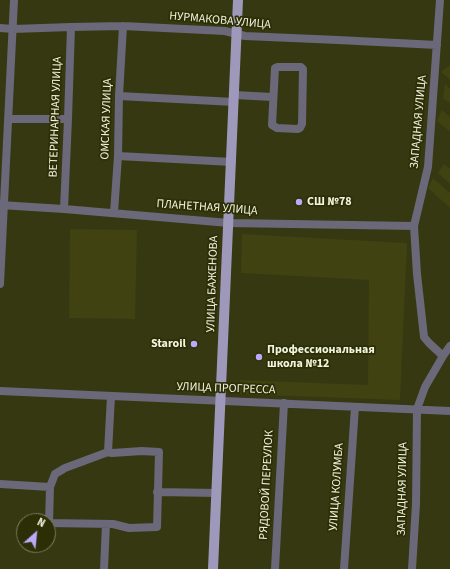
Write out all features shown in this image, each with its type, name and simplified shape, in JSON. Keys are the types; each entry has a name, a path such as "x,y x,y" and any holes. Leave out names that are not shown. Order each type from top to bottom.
{"main road":[{"name":"УЛИЦА БАЖЕНОВА","path":"213,569 238,0"}],"street":[{"path":"0,284 2,205 9,119 14,0"},
{"name":"ЗАПАДНАЯ УЛИЦА","path":"440,0 428,167 414,226 417,274 424,337 443,356"},
{"name":"НУРМАКОВА УЛИЦА","path":"0,28 123,26 225,31 245,36 437,45"},
{"name":"ОМСКАЯ УЛИЦА","path":"114,213 118,156 119,96 123,26"},
{"name":"ВЕТЕРИНАРНАЯ УЛИЦА","path":"64,209 71,27"},
{"path":"276,67 302,67 302,124 300,128 278,128 272,125 273,97 276,67"},
{"path":"119,96 234,99 273,97"},
{"path":"9,119 68,118"},
{"path":"118,156 232,162"},
{"name":"ПЛАНЕТНАЯ УЛИЦА","path":"2,205 229,223 414,226"},
{"name":"ЗАПАДНАЯ УЛИЦА","path":"412,569 416,504 417,410 425,388 450,346"},
{"name":"УЛИЦА ПРОГРЕССА","path":"0,391 450,411"},
{"path":"108,452 111,396"},
{"name":"РЯДОВОЙ ПЕРЕУЛОК","path":"275,569 284,403"},
{"name":"УЛИЦА КОЛУМБА","path":"344,569 355,406"},
{"path":"108,452 159,452 157,527 129,528 113,524 49,523 50,487 55,474 65,468 108,452"},
{"path":"0,484 50,487"},
{"path":"157,492 217,493"},
{"path":"104,569 106,524"}],"shaded area":[{"path":"450,65 450,80 441,72"},
{"path":"445,84 450,89 450,103 443,98"},
{"path":"442,110 450,117 450,132 437,121"},
{"path":"444,164 450,169 450,184 438,173"},
{"path":"433,178 450,193 450,208 428,188"},
{"path":"70,229 137,230 135,319 69,318"},
{"path":"242,234 407,243 400,400 239,394 240,380 368,385 369,280 241,273"}],"place":[{"name":"СШ №78","path":"299,202"},
{"name":"Staroil","path":"194,344"},
{"name":"Профессиональная школа №12","path":"259,357"}]}
